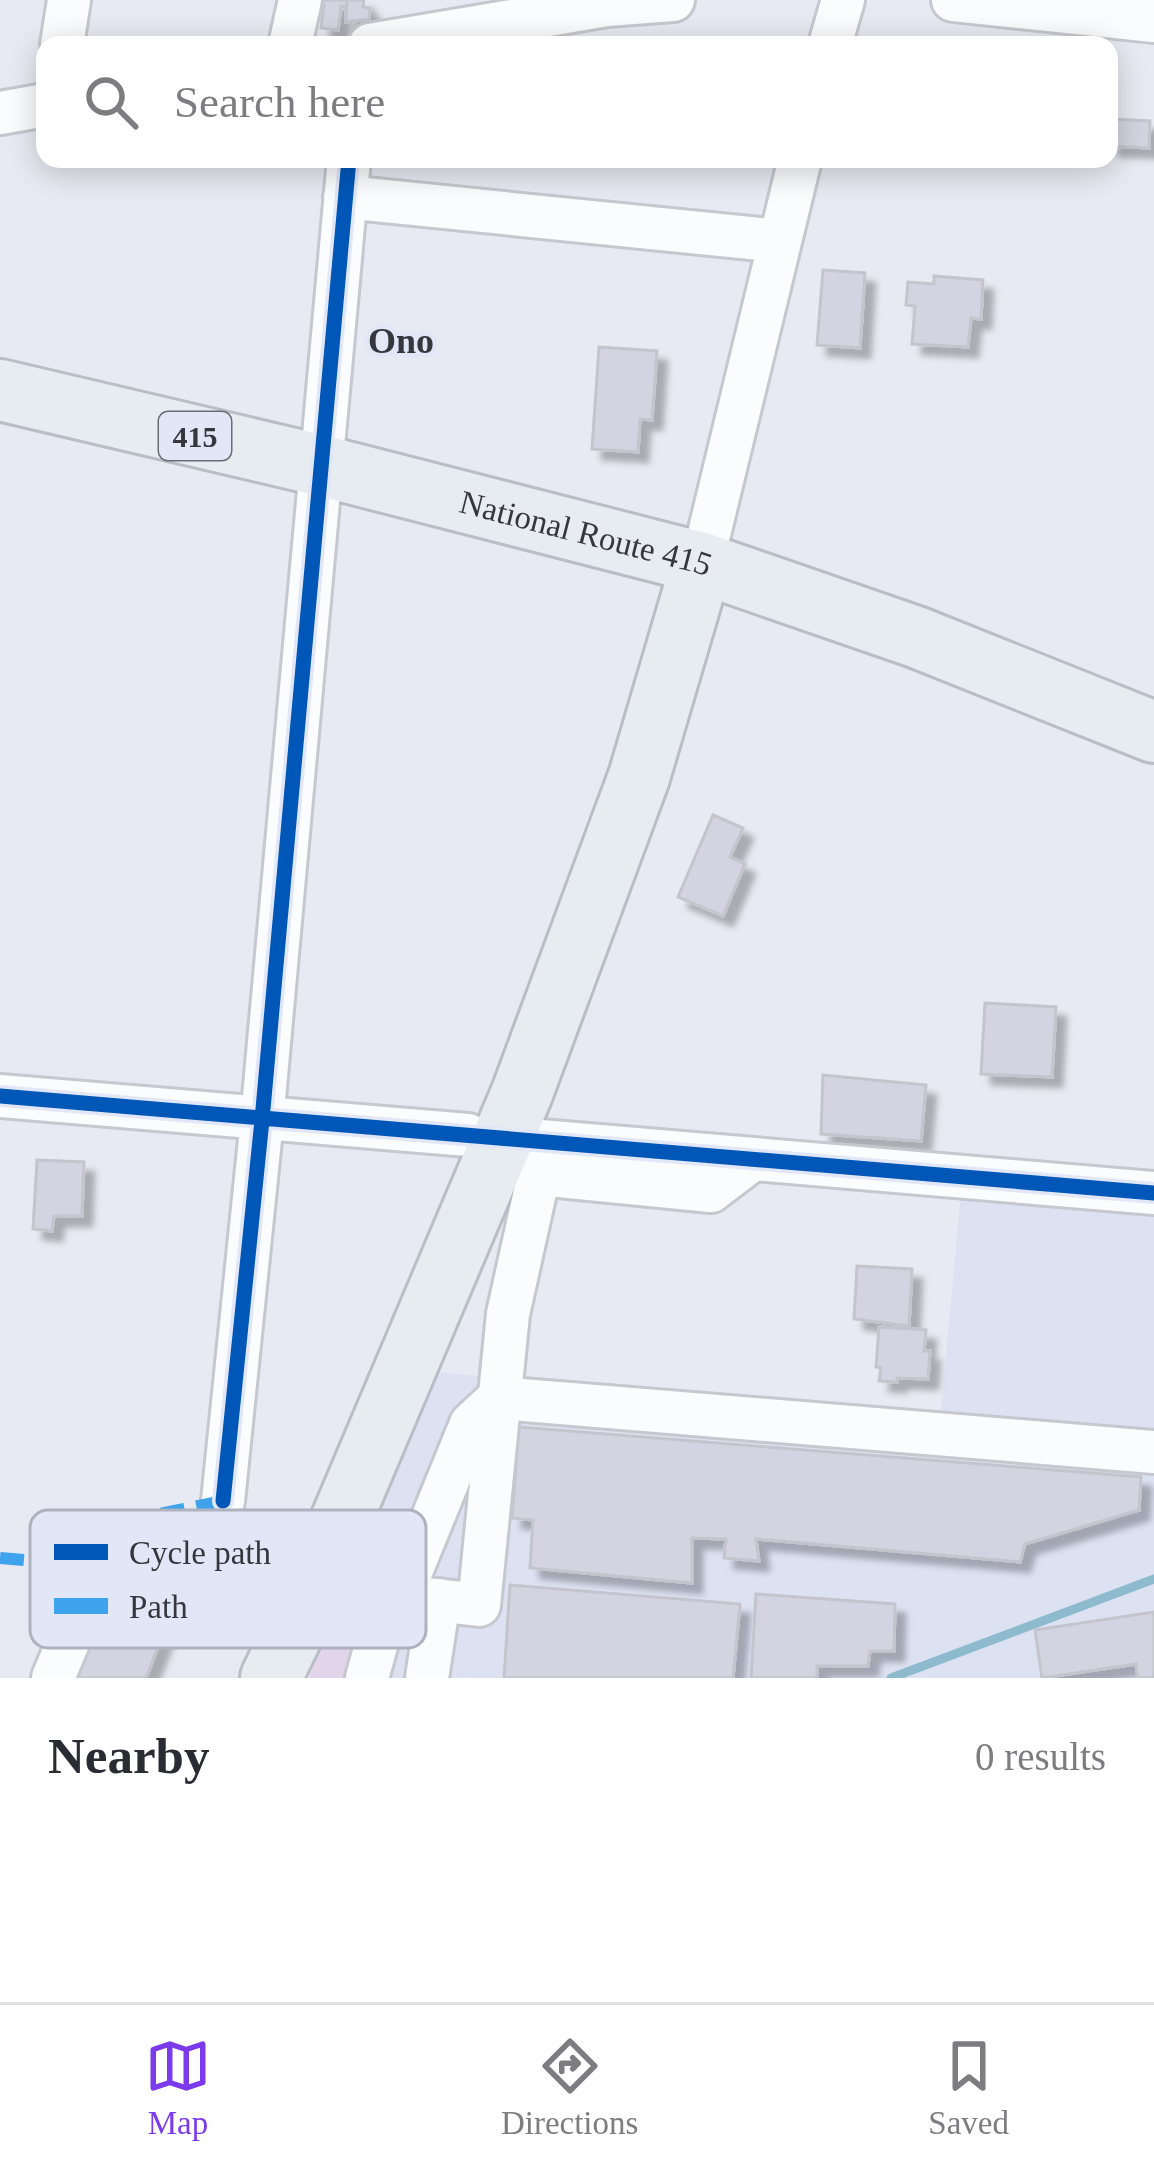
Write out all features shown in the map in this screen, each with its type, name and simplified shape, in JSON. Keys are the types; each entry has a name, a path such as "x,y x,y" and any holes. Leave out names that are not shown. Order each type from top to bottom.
{"highway":[{"name":"National Route 415","path":"0,390 319,465 701,563 916,638 1154,732"},
{"path":"346,1510 570,968 639,777 701,563"},
{"path":"275,1678 287,1648"}],"street":[{"path":"63,36 69,0"},
{"path":"292,36 299,0"},
{"path":"400,36 472,14 673,0"},
{"path":"833,36 843,0"},
{"path":"953,0 1154,21"},
{"path":"0,113 36,107"},
{"path":"701,563 798,168"},
{"path":"224,1501 347,178 779,241"},
{"path":"0,1096 468,1135"},
{"path":"517,1139 1154,1193"},
{"path":"426,1599 479,1605 508,1314 539,1174 711,1191 753,1159"},
{"path":"426,1578 471,1424 499,1399 1154,1452"},
{"path":"53,1678 66,1648"},
{"path":"367,1678 375,1648"},
{"path":"425,1648 428,1678"}],"shaded area":[{"path":"961,1192 1154,1210 1154,1678 353,1678 362,1648 426,1648 426,1510 374,1510 431,1372 941,1412"},
{"path":"320,1648 360,1648 351,1678 309,1678"}],"building":[{"path":"309,0 347,0 346,7 341,6 338,30 321,28 324,4"},
{"path":"347,0 364,0 363,7 370,8 369,19 346,22"},
{"path":"1118,119 1150,121 1149,148 1118,146"},
{"path":"823,270 865,273 860,348 817,345"},
{"path":"934,276 983,280 981,319 971,318 968,347 912,344 915,306 906,305 908,282 934,284"},
{"path":"599,347 657,351 652,420 640,419 638,452 592,449"},
{"path":"713,815 743,828 730,857 745,864 723,916 678,897"},
{"path":"985,1003 1056,1007 1052,1077 981,1074"},
{"path":"823,1075 926,1085 921,1141 821,1134"},
{"path":"37,1160 84,1162 82,1216 54,1216 52,1231 33,1229"},
{"path":"857,1266 912,1269 909,1326 854,1319"},
{"path":"879,1327 926,1330 928,1379 879,1381"},
{"path":"519,1427 1141,1477 1139,1510 1025,1544 1020,1562 756,1539 759,1561 724,1558 726,1539 692,1538 692,1583 530,1568 533,1520 512,1518"},
{"path":"510,1585 740,1604 733,1678 504,1678"},
{"path":"756,1594 895,1604 894,1651 870,1651 868,1666 817,1666 817,1678 751,1678"},
{"path":"1154,1612 1154,1678 1138,1678 1136,1664 1042,1678 1035,1630"},
{"path":"88,1648 158,1648 146,1678 76,1678"}],"waterway":[{"path":"891,1678 1154,1579"}],"marked path":[{"path":"179,1510 223,1501"},
{"path":"0,1558 30,1560"}],"cycle path":[{"path":"223,1501 348,168"},
{"path":"0,1096 1154,1193"}],"district":[{"name":"Ono","path":"401,341"}]}
